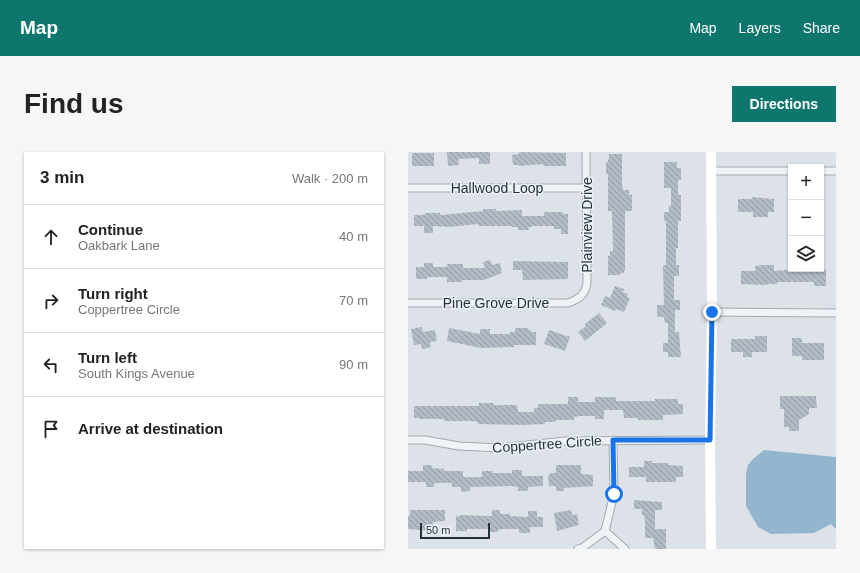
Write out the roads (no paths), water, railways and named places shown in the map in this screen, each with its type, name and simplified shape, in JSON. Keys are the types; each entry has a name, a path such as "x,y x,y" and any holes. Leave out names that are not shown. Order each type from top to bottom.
{"street":[{"name":"Plainview Drive","path":"582,296 585,292 587,283 586,152"},
{"path":"711,152 711,549"},
{"path":"712,171 788,171"},
{"path":"824,171 836,171"},
{"name":"Hallwood Loop","path":"408,188 586,188"},
{"name":"Pine Grove Drive","path":"408,303 568,303 582,296"},
{"path":"712,312 836,312"},
{"name":"Coppertree Circle","path":"408,440 425,440 459,446 500,448 564,441 710,440"},
{"path":"578,549 582,548 605,531 614,494 613,440"},
{"path":"605,531 625,549"}],"water":[{"path":"764,450 836,457 836,529 831,524 814,533 771,534 758,527 746,506 746,474 748,465"}]}
